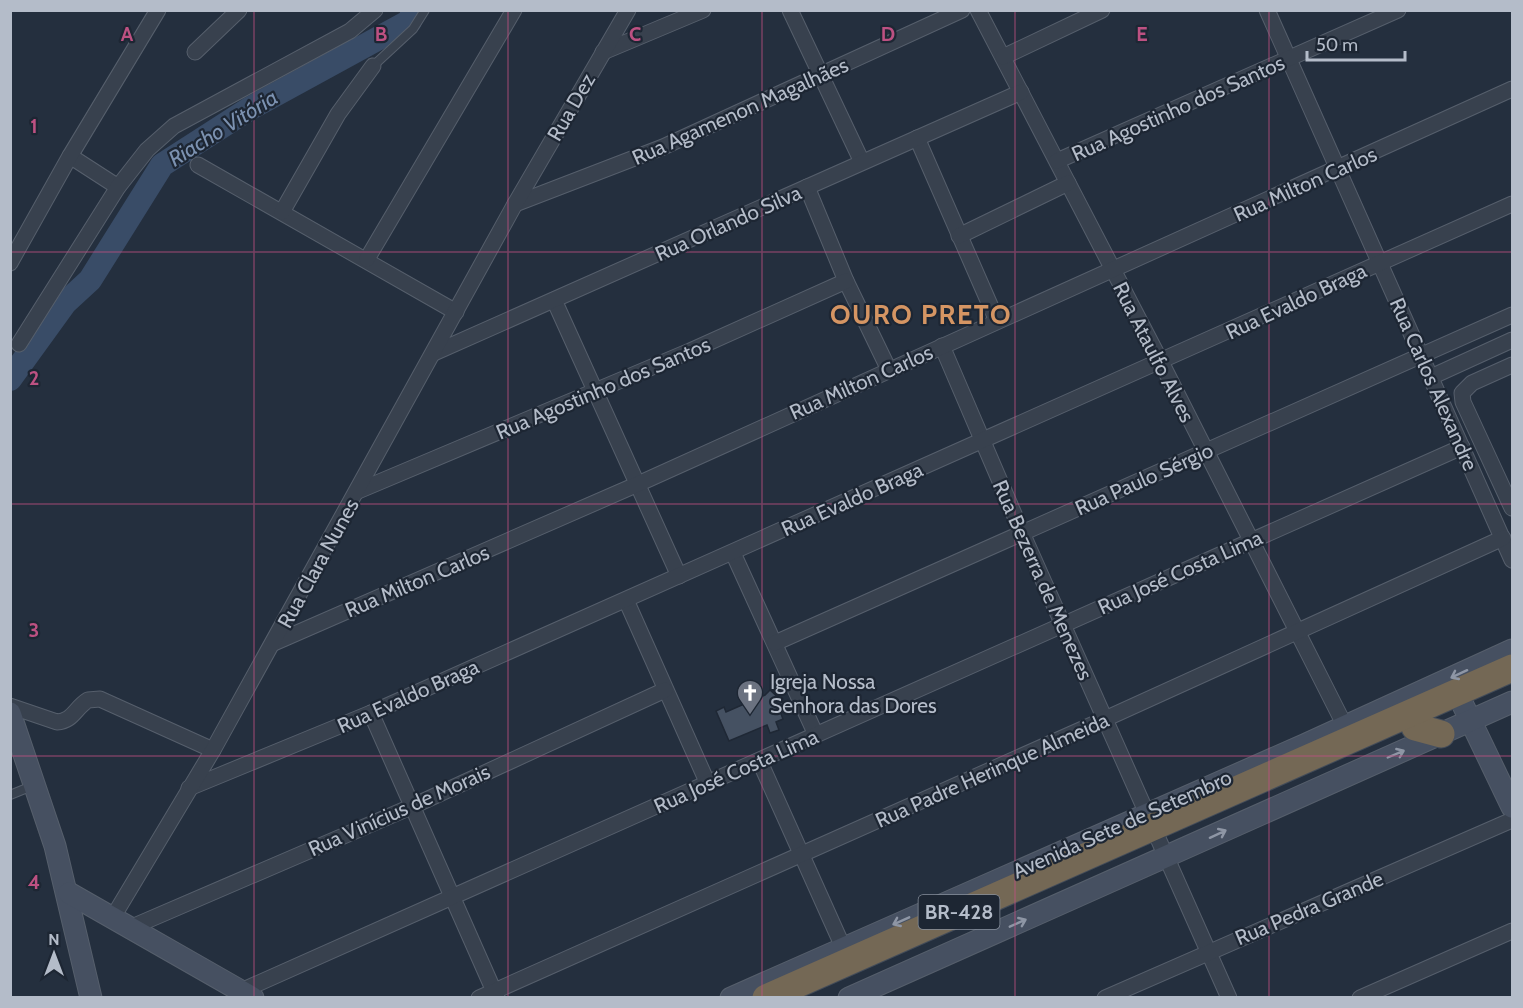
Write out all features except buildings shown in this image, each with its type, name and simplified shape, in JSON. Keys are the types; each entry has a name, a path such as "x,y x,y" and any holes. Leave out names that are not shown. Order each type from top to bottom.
{"highway":[{"name":"Avenida Sete de Setembro","path":"804,998 1156,835 1256,781 1512,668"},
{"name":"Avenida Sete de Setembro","path":"766,998 1415,727 1467,713 1512,683"},
{"path":"1415,727 1441,734"},
{"path":"1230,777 1256,781"}],"main road":[{"name":"Avenida Sete de Setembro","path":"859,996 1156,835 1230,777 1512,650"},
{"name":"Avenida Sete de Setembro","path":"731,998 843,947 1441,734 1467,713 1512,702"},
{"path":"10,713 36,784 69,893 93,997"},
{"path":"1467,713 1512,807"},
{"path":"69,893 247,994"}],"street":[{"path":"10,263 70,156 158,10"},
{"path":"195,52 238,10"},
{"path":"19,344 118,188 147,150 174,126 350,31 375,10"},
{"path":"367,259 514,10"},
{"path":"603,52 703,10"},
{"path":"790,10 819,76 862,162"},
{"name":"Rua Agamenon Magalhães","path":"515,204 663,147 962,10"},
{"name":"Rua Ataulfo Alves","path":"978,10 1111,270 1161,362 1345,726"},
{"path":"1003,57 1102,10"},
{"name":"Rua Carlos Alexandre","path":"1266,10 1512,560"},
{"name":"Rua Agostinho dos Santos","path":"1057,161 1398,10"},
{"name":"Rua Dez","path":"515,204 603,52 623,12"},
{"path":"282,212 338,114 373,66"},
{"name":"Rua Milton Carlos","path":"274,643 638,484 1338,170 1512,89"},
{"name":"Rua Orlando Silva","path":"434,353 1021,92"},
{"path":"917,138 997,321"},
{"path":"70,156 118,188"},
{"path":"198,165 367,259 456,312"},
{"name":"Rua Agostinho dos Santos","path":"959,236 1068,183"},
{"path":"807,187 846,281 889,370"},
{"name":"Rua Clara Nunes","path":"113,917 274,643 515,204"},
{"name":"Rua Evaldo Braga","path":"189,788 371,713 1512,204"},
{"name":"Rua Agostinho dos Santos","path":"358,491 596,391 846,281"},
{"path":"554,300 680,576"},
{"name":"Rua Paulo Sérgio","path":"775,643 1023,535 1512,315"},
{"path":"1431,377 1512,340"},
{"name":"Rua Bezerra de Menezes","path":"942,346 1228,998"},
{"path":"1512,365 1472,383 1462,393 1463,402 1512,508"},
{"name":"Rua José Costa Lima","path":"247,994 454,897 1462,447"},
{"name":"Rua Padre Herinque Almeida","path":"479,998 496,994 1503,538"},
{"path":"733,553 816,735"},
{"path":"626,600 708,784"},
{"name":"Rua Vinícius de Morais","path":"132,927 413,806 665,690"},
{"path":"10,706 57,722 69,720 88,699 100,699 213,750"},
{"path":"371,713 496,994"},
{"path":"760,762 843,947"},
{"name":"Rua Pedra Grande","path":"1105,998 1512,820"},
{"path":"1360,998 1512,931"}],"lane":[{"path":"373,66 413,29 425,10"},
{"path":"10,795 36,784"}],"waterway":[{"name":"Riacho Vitória","path":"10,379 65,303 90,280 162,165 249,109 410,21 413,10"}],"place":[{"name":"Igreja Nossa Senhora das Dores","path":"750,716"}],"district":[{"name":"OURO PRETO","path":"921,314"}]}
